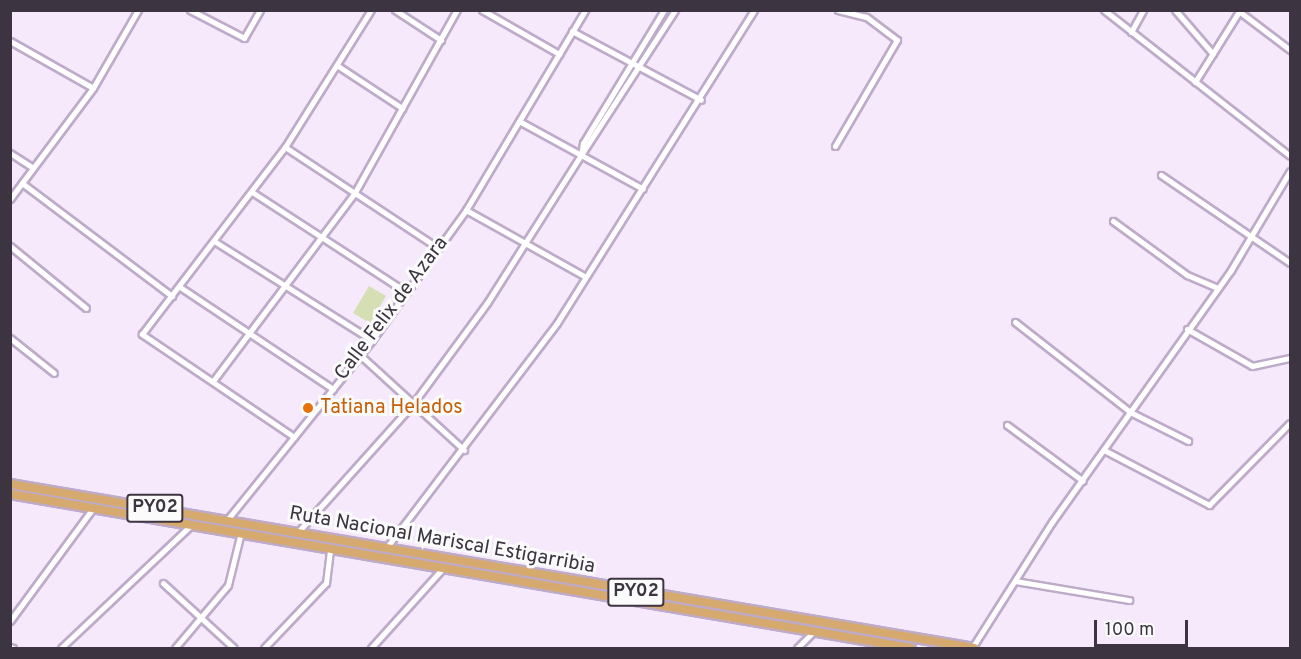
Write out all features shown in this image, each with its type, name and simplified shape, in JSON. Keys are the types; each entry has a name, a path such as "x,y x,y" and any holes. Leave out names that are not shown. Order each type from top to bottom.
{"highway":[{"name":"Ruta Nacional Mariscal Estigarribia","path":"10,484 972,648"},
{"name":"Ruta Nacional Mariscal Estigarribia","path":"10,494 242,532 812,633 911,648"}],"street":[{"path":"10,199 93,88 138,10"},
{"path":"190,10 244,38 260,10"},
{"path":"294,437 142,334 285,147 338,66 370,10"},
{"path":"395,10 441,39"},
{"path":"213,381 324,239 354,194 457,10"},
{"path":"482,10 559,54"},
{"name":"Calle Felix de Azara","path":"227,520 372,340 466,210 585,10"},
{"path":"581,155 583,143 664,10"},
{"path":"298,532 412,405 525,244 581,155 640,68 675,10"},
{"path":"387,547 464,450 557,323 584,276 701,100 754,10"},
{"path":"835,146 897,40 866,17 838,10"},
{"path":"866,17 869,10"},
{"path":"1104,10 1290,156"},
{"path":"1131,32 1143,10"},
{"path":"1175,10 1213,54"},
{"path":"1195,82 1240,11 1290,50"},
{"path":"572,31 701,100"},
{"path":"10,41 93,88"},
{"path":"338,66 402,108"},
{"path":"519,121 643,189"},
{"path":"285,147 438,248"},
{"path":"10,153 33,168"},
{"path":"972,648 1104,450 1217,288 1290,171"},
{"path":"1161,175 1249,239 1290,263"},
{"path":"22,183 172,296"},
{"path":"252,192 406,292"},
{"path":"466,210 584,276"},
{"path":"1113,220 1187,275 1217,288"},
{"path":"214,241 372,340"},
{"path":"10,246 86,308"},
{"path":"180,287 333,389"},
{"path":"1015,322 1130,412 1188,441"},
{"path":"1187,329 1252,366 1290,358"},
{"path":"10,338 54,374"},
{"path":"360,355 412,405 464,450"},
{"path":"1104,450 1209,505 1290,423"},
{"path":"1007,425 1083,481"},
{"path":"10,621 94,507"},
{"path":"61,648 192,524"},
{"path":"175,648 202,619 233,573 242,532"},
{"path":"264,648 326,583 330,548"},
{"path":"371,648 443,568"},
{"path":"1015,581 1129,600"},
{"path":"164,583 234,648"},
{"path":"796,648 812,633"}],"green space":[{"path":"369,286 386,296 370,323 353,313"}],"place":[{"name":"Tatiana Helados","path":"308,408"}]}
